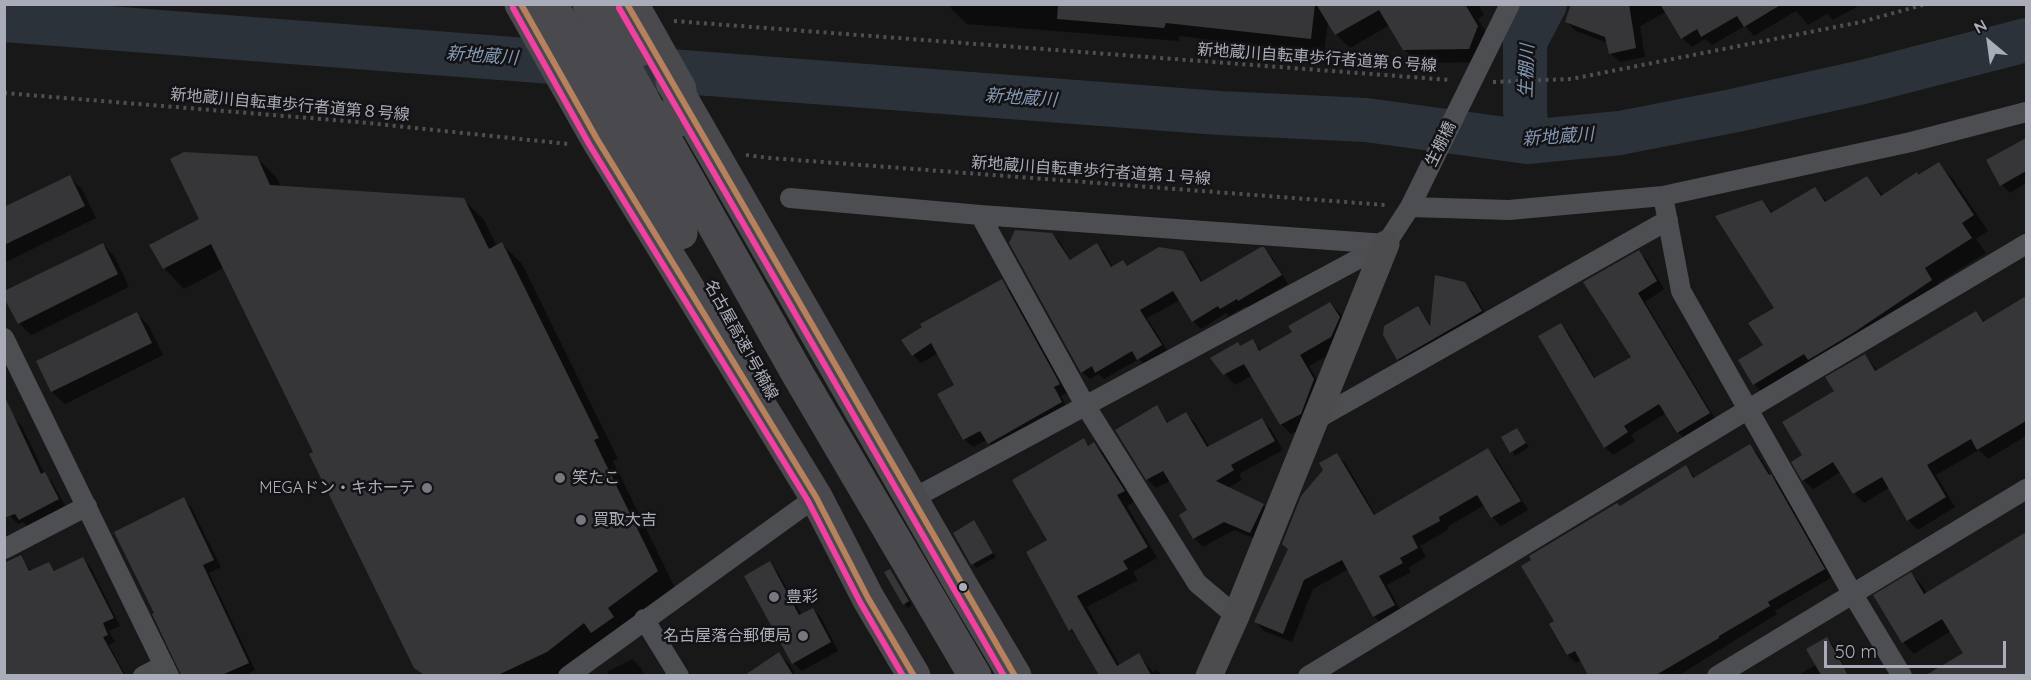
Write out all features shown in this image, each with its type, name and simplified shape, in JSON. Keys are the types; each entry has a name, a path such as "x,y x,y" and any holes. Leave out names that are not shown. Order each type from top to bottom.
{"highway":[{"path":"521,4 585,142 816,497 868,598 914,675"},
{"path":"589,4 797,373 975,675"},
{"name":"名古屋高速1号楠線","path":"552,6 880,586 933,675"},
{"path":"627,8 680,89 679,120 1002,675"},
{"path":"627,8 1015,675"},
{"path":"868,598 882,607 924,675"}],"street":[{"name":"生棚橋","path":"1386,244 1410,207 1472,82 1503,9"},
{"path":"1410,207 1509,210 1663,196 1911,142 2026,112"},
{"path":"1663,196 1681,291 1852,593 1902,675"},
{"path":"790,198 980,215 1386,244"},
{"path":"980,215 1085,405 1197,583 1236,616"},
{"path":"1315,420 1668,220"},
{"path":"912,499 1386,244"},
{"path":"1209,675 1236,616 1386,244"},
{"path":"1308,675 2026,244"},
{"path":"4,338 10,364 87,506 167,670 144,675"},
{"path":"1717,675 2026,489"},
{"path":"568,675 816,497"},
{"path":"4,549 87,506"},
{"path":"645,619 679,675"}],"path":[{"name":"新地蔵川自転車歩行者道第６号線","path":"699,24 1472,82 1504,82 1571,79 1861,22 1926,4"},
{"name":"新地蔵川自転車歩行者道第８号線","path":"4,93 585,142"},
{"name":"新地蔵川自転車歩行者道第１号線","path":"770,158 1410,207"}],"building":[{"path":"1058,4 1315,4 1311,39 1166,23 1164,28 1057,19"},
{"path":"1316,4 1465,4 1478,26 1469,49 1403,50 1379,10 1335,35"},
{"path":"1571,4 1629,4 1636,48 1609,54 1605,37 1565,22"},
{"path":"1660,4 1782,4 1744,27 1737,16 1701,37 1697,29 1681,39"},
{"path":"2026,138 2026,171 2000,186 1986,160"},
{"path":"184,152 257,156 270,185 464,198 489,249 502,242 599,438 594,440 658,571 608,608 614,617 591,633 584,623 547,652 498,675 424,675 414,668 309,454 313,452 211,244 163,269 149,245 199,219 170,159"},
{"path":"1939,162 1974,215 1962,223 1972,238 1925,268 1932,280 1808,360 1804,354 1753,385 1738,360 1763,345 1748,323 1774,308 1715,216 1762,200 1771,213 1815,187 1825,202 1867,176 1881,196 1917,172 1918,175"},
{"path":"70,175 85,206 4,245 4,207"},
{"path":"1015,230 1052,233 1070,260 1097,243 1111,267 1123,260 1127,266 1159,247 1183,251 1201,282 1264,247 1282,275 1238,301 1237,299 1220,309 1218,306 1192,322 1173,291 1140,310 1162,345 1137,360 1132,351 1095,373 1092,366 1081,373 1009,243"},
{"path":"103,243 118,274 18,324 4,298 4,291"},
{"path":"1639,250 1657,281 1638,293 1710,413 1677,433 1659,404 1624,426 1628,432 1604,448 1538,336 1561,323 1594,378 1631,357 1583,282"},
{"path":"1435,275 1465,282 1482,311 1397,360 1383,335 1384,326 1418,306 1430,326"},
{"path":"1002,279 1060,384 1054,387 1062,402 988,444 980,431 963,440 937,394 954,385 931,343 912,356 901,340 922,327 920,324"},
{"path":"2026,296 2026,421 1977,450 1971,439 1927,465 1946,497 1907,521 1882,477 1853,494 1833,462 1802,481 1791,462 1802,455 1782,422 1834,391 1825,377 1865,354 1875,371 1976,311 1983,322"},
{"path":"1330,302 1340,317 1331,337 1300,355 1314,379 1301,414 1280,425 1244,364 1223,375 1210,358 1238,342 1240,346 1253,339 1259,351 1292,332 1288,326"},
{"path":"137,312 152,343 51,392 36,361"},
{"path":"4,395 41,474 45,472 59,499 19,520 15,514 4,518"},
{"path":"1157,405 1167,423 1186,412 1207,447 1262,418 1275,441 1231,465 1234,470 1216,481 1264,504 1250,533 1224,522 1193,539 1179,515 1187,510 1163,471 1146,480 1115,430"},
{"path":"1517,428 1526,443 1510,453 1501,437"},
{"path":"1084,438 1088,446 1094,442 1125,491 1117,495 1148,547 1123,561 1128,569 1077,596 1117,666 1139,653 1151,675 1099,675 1072,629 1069,631 1026,552 1047,540 1012,480"},
{"path":"1750,444 1769,475 1771,474 1825,569 1768,602 1770,606 1656,675 1588,675 1575,651 1567,655 1549,624 1554,621 1521,566 1531,560 1529,556 1617,503 1620,506 1686,465 1693,478"},
{"path":"1488,448 1521,501 1491,518 1477,495 1439,517 1440,521 1412,536 1418,548 1400,558 1403,563 1379,576 1395,605 1373,617 1342,560 1304,580 1283,634 1254,622 1288,549 1282,544 1301,496 1323,470 1319,463 1337,453 1374,515"},
{"path":"184,497 214,560 203,565 249,663 222,675 181,675 152,614 154,613 114,532"},
{"path":"974,520 993,553 971,565 953,533"},
{"path":"2026,532 2026,675 1926,675 1963,653 1942,619 1902,643 1873,595 1911,572 1924,594"},
{"path":"21,555 29,571 49,562 54,571 83,557 114,618 103,623 108,635 103,637 124,675 4,675 4,563"},
{"path":"770,561 799,615 813,608 831,642 792,664 744,576"},
{"path":"890,569 909,601 903,605 884,572"},
{"path":"1827,637 1848,675 1821,675 1806,649"},
{"path":"779,652 793,675 745,675"}],"waterway":[{"name":"生棚川","path":"1527,142 1525,42 1545,4"},
{"name":"新地蔵川","path":"4,20 1219,113 1366,120 1527,142 1620,133 1737,110 1863,82 2026,40"}],"transit line":[{"path":"521,4 597,139 816,497 868,598 914,676"},
{"path":"627,4 1015,676"},
{"path":"513,8 589,144 808,501 860,602 903,676"},
{"path":"619,8 1004,676"}],"place":[{"name":"笑たこ","path":"560,478"},
{"name":"MEGAドン・キホーテ","path":"427,488"},
{"name":"買取大吉","path":"581,520"},
{"name":"豊彩","path":"774,597"},
{"name":"名古屋落合郵便局","path":"803,636"}]}
